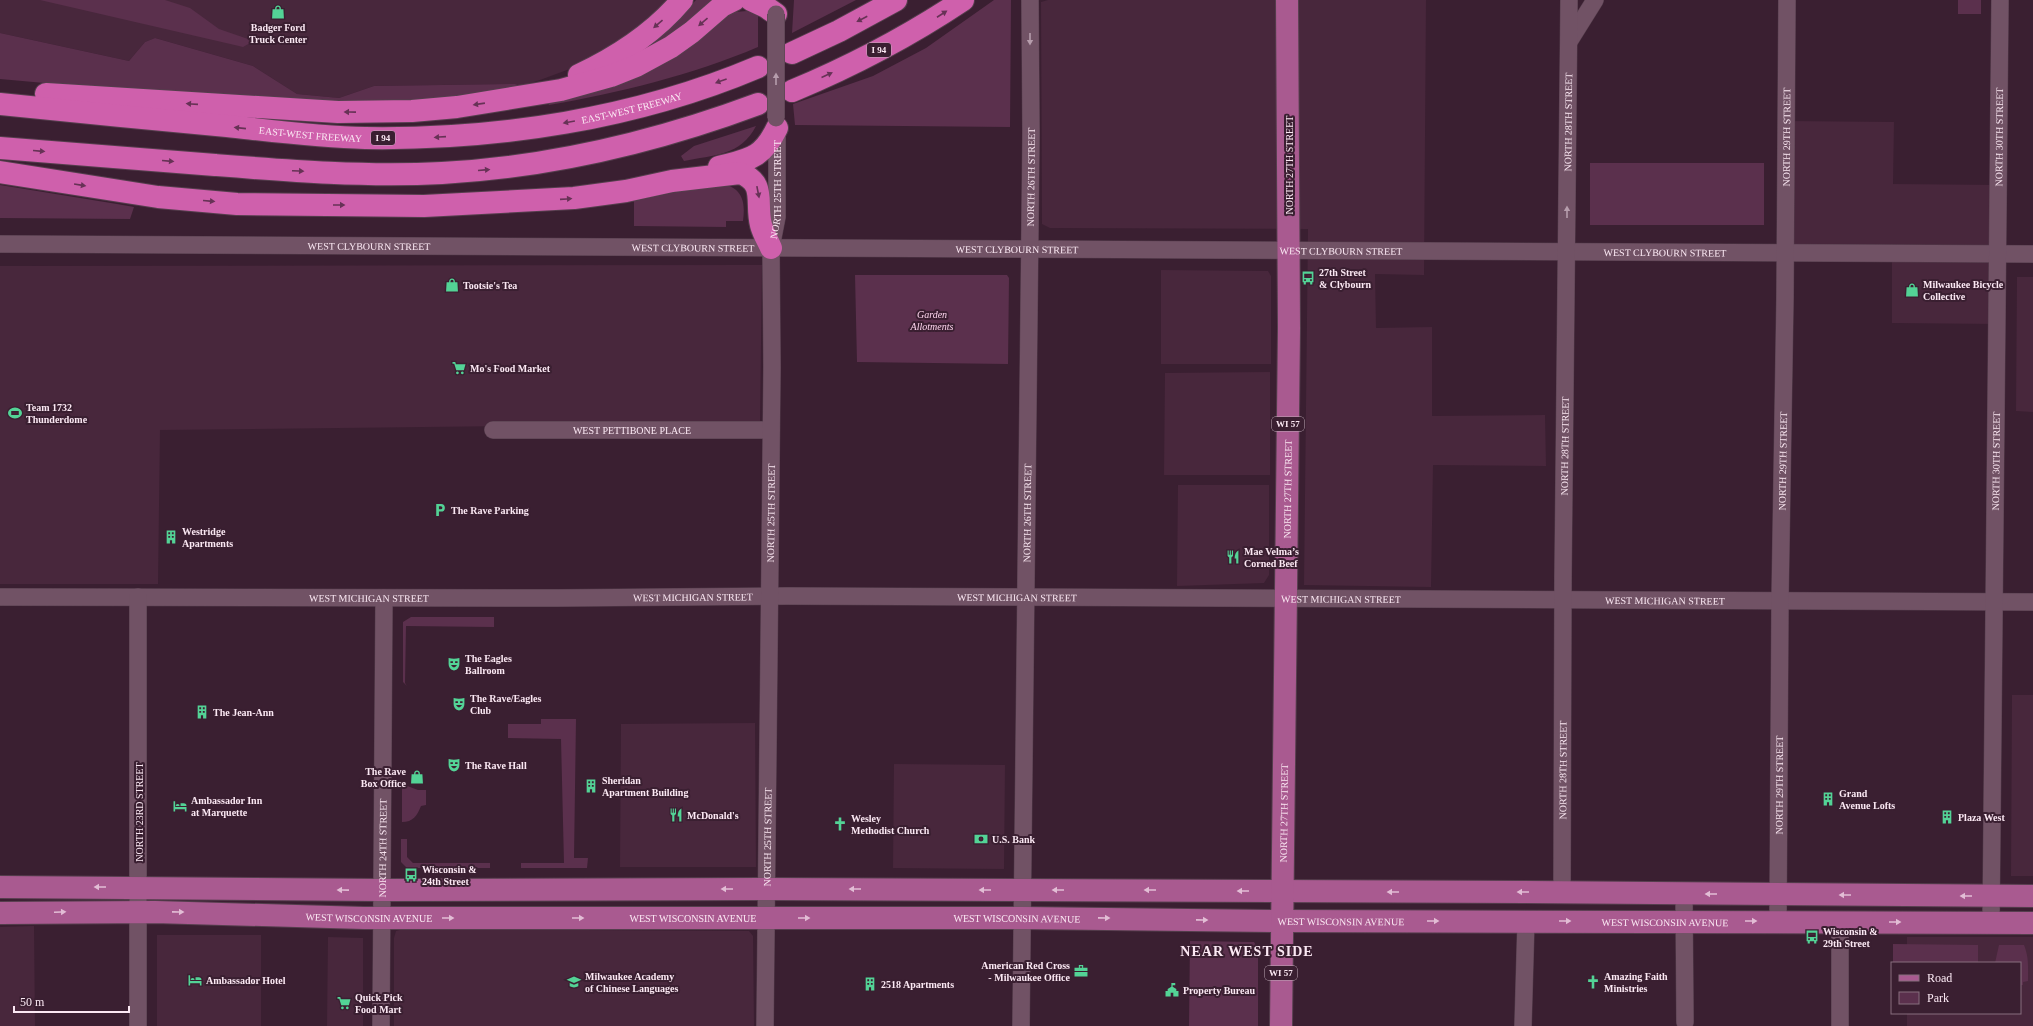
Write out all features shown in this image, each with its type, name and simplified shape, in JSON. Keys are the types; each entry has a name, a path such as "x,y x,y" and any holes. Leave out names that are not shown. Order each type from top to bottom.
{"highway":[{"path":"511,99 568,80 612,58 643,37 682,0"},
{"path":"0,93 42,94 243,108 376,113 458,107 511,99 585,84 636,66 692,32 722,6 734,0"},
{"path":"751,0 766,6 776,5"},
{"path":"792,53 839,31 896,0"},
{"name":"I 94","path":"792,91 895,42 963,0"},
{"name":"EAST-WEST FREEWAY","path":"0,104 334,137 432,137 517,130 614,112 699,89 758,67"},
{"path":"0,148 348,174 442,173 498,168 589,154 672,133 758,104"},
{"path":"672,181 759,155 767,146 776,123"},
{"path":"0,172 158,197 237,204 424,206 528,202 582,197 672,181 740,173 750,177 756,184 761,224 771,248"}],"main road":[{"name":"NORTH 27TH STREET","path":"1281,1026 1289,250 1287,0"},
{"path":"0,887 382,890 766,889 1562,892 2033,896"},
{"path":"1498,921 1516,908 1536,908 1546,905 1562,892"},
{"name":"WEST WISCONSIN AVENUE","path":"0,913 139,912 381,918 1023,918 1282,921 1778,921 2033,923"}],"street":[{"name":"NORTH 26TH STREET","path":"1021,1026 1024,890 1030,0"},
{"name":"NORTH 28TH STREET","path":"1562,892 1566,251 1570,40 1569,0"},
{"path":"1570,40 1595,0"},
{"name":"NORTH 29TH STREET","path":"1778,921 1787,0"},
{"name":"NORTH 30TH STREET","path":"1991,923 2000,0"},
{"name":"NORTH 25TH STREET","path":"765,1026 771,430 771,248 777,216 776,5"},
{"name":"WEST CLYBOURN STREET","path":"0,244 1784,251 2033,254"},
{"name":"WEST PETTIBONE PLACE","path":"493,430 771,430"},
{"name":"WEST MICHIGAN STREET","path":"0,597 384,598 769,596 2033,602"},
{"name":"NORTH 23RD STREET","path":"138,597 138,1026"},
{"name":"NORTH 24TH STREET","path":"381,1026 384,598"},
{"path":"1684,894 1685,1022"},
{"path":"1523,1026 1526,921"},
{"path":"1840,922 1840,1026"}],"shaded area":[{"path":"0,0 669,0 628,36 575,67 521,86 515,84 374,86 339,98 297,94 253,66 155,38 145,42 129,61 0,33"},
{"path":"1048,0 1426,0 1424,275 1375,274 1376,328 1432,327 1432,416 1545,415 1546,466 1433,465 1431,587 1304,585 1308,229 1050,228 1042,224 1041,2"},
{"path":"1786,121 1894,122 1893,184 1999,185 1998,324 1892,323 1892,253 1785,251"},
{"path":"762,265 760,423 160,430 158,584 0,584 0,266"},
{"path":"1161,270 1268,271 1271,276 1271,364 1161,364"},
{"path":"2017,277 2033,277 2033,412 2016,411"},
{"path":"1270,372 1270,475 1164,475 1165,373"},
{"path":"1178,485 1269,485 1269,575 1264,583 1177,586"},
{"path":"2012,695 2033,695 2033,876 2011,876"},
{"path":"755,723 756,867 620,867 621,724"},
{"path":"894,764 1005,765 1004,869 893,868"},
{"path":"34,926 35,1026 0,1026 0,927"},
{"name":"Milwaukee Academy of Chinese Languages","path":"403,929 749,931 753,936 754,1026 394,1026 394,938 396,931"},
{"path":"157,935 261,935 261,1026 157,1026"},
{"path":"328,937 363,938 363,1026 327,1026"},
{"path":"1907,937 2033,937 2033,1026 1907,1026 1907,1014 2021,1014 2021,962 1907,962"}],"green space":[{"path":"40,0 165,0 190,8 219,29 248,39 250,43 243,47"},
{"path":"696,0 714,0 656,47 652,42 674,23"},
{"path":"794,0 856,0 792,33"},
{"path":"994,0 1011,0 1010,127 795,125 793,104 873,76 926,48"},
{"path":"1958,0 1981,0 1981,14 1958,14"},
{"path":"734,10 735,12 747,11 758,14 758,47 707,66 628,89 549,105 547,101"},
{"path":"0,33 129,61 145,42 155,38 253,66 297,94 339,98 374,86 515,84 521,86 447,102 245,101 0,79"},
{"path":"756,126 750,136 734,149 716,155 684,161 681,156 694,146"},
{"path":"1590,163 1764,163 1764,225 1590,225"},
{"path":"719,183 732,188 740,195 744,206 743,221 726,221 726,227 634,226 634,201"},
{"path":"0,185 134,207 130,219 0,218"},
{"name":"Garden Allotments","path":"855,275 1007,275 1009,278 1008,364 857,362"},
{"path":"411,617 494,617 494,627 406,626 405,683 407,686 403,682 403,622"},
{"path":"541,719 576,719 574,858 588,858 587,868 521,868 521,863 564,863 561,739 508,738 508,724 541,724"},
{"path":"402,784 418,790 426,790 426,805 421,806 418,813 412,820 406,822 402,822"},
{"path":"401,839 407,839 407,857 413,863 490,863 490,868 407,868 401,862"},
{"path":"1190,941 1254,942 1258,949 1258,1026 1189,1026"},
{"path":"1893,944 1978,945 1978,962 1893,962"},
{"path":"1999,945 2024,945 2028,966 2028,981 2023,982 2023,985 2021,985 2021,962 1995,962"}],"place":[{"name":"Badger Ford Truck Center","path":"278,12"},
{"name":"27th Street & Clybourn","path":"1308,278"},
{"name":"Tootsie's Tea","path":"452,285"},
{"name":"Milwaukee Bicycle Collective","path":"1912,290"},
{"name":"Mo's Food Market","path":"459,368"},
{"name":"Team 1732 Thunderdome","path":"15,413"},
{"name":"The Rave Parking","path":"440,510"},
{"name":"Westridge Apartments","path":"171,537"},
{"name":"Mae Velma’s Corned Beef","path":"1233,557"},
{"name":"The Eagles Ballroom","path":"454,664"},
{"name":"The Rave/Eagles Club","path":"459,704"},
{"name":"The Jean-Ann","path":"202,712"},
{"name":"The Rave Hall","path":"454,765"},
{"name":"The Rave Box Office","path":"417,777"},
{"name":"Sheridan Apartment Building","path":"591,786"},
{"name":"Grand Avenue Lofts","path":"1828,799"},
{"name":"Ambassador Inn at Marquette","path":"180,806"},
{"name":"McDonald's","path":"676,815"},
{"name":"Plaza West","path":"1947,817"},
{"name":"Wesley Methodist Church","path":"840,824"},
{"name":"U.S. Bank","path":"981,839"},
{"name":"Wisconsin & 24th Street","path":"411,875"},
{"name":"Wisconsin & 29th Street","path":"1812,937"},
{"name":"American Red Cross - Milwaukee Office","path":"1081,971"},
{"name":"Ambassador Hotel","path":"195,980"},
{"name":"Milwaukee Academy of Chinese Languages","path":"574,982"},
{"name":"Amazing Faith Ministries","path":"1593,982"},
{"name":"2518 Apartments","path":"870,984"},
{"name":"Property Bureau","path":"1172,990"},
{"name":"Quick Pick Food Mart","path":"344,1003"}],"district":[{"name":"NEAR WEST SIDE","path":"1247,951"}]}
